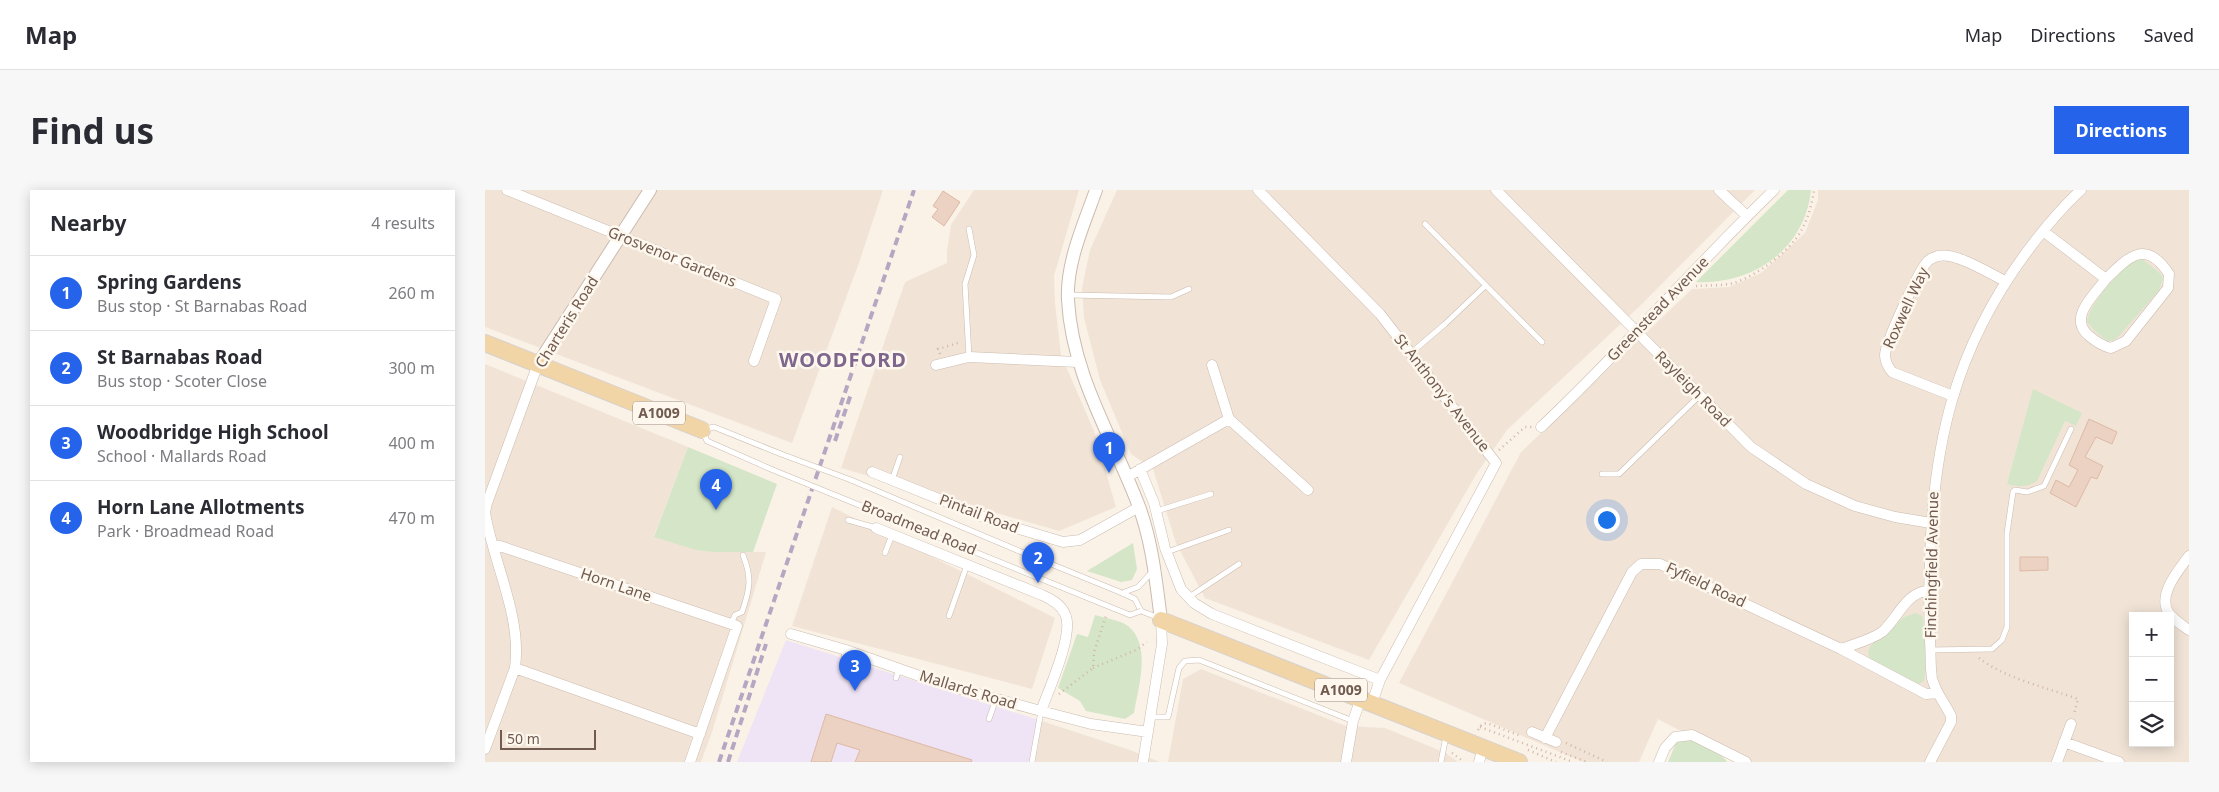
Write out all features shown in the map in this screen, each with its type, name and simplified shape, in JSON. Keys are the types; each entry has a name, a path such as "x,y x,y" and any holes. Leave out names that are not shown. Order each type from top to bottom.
{"main road":[{"name":"Broadmead Road","path":"485,343 702,430"},
{"name":"Broadmead Road","path":"1161,620 1454,735 1481,754 1519,762"}],"street":[{"name":"Grosvenor Gardens","path":"507,190 776,299 754,361"},
{"name":"Charteris Road","path":"515,668 515,638 485,512 488,490 538,364 650,190"},
{"path":"1096,190 1080,236 1069,278 1068,295 1078,362 1091,399 1139,507 1154,570 1161,620 1162,644 1143,762"},
{"name":"St Anthony's Avenue","path":"1258,190 1380,314 1496,463 1380,680 1353,721 1346,762"},
{"name":"Rayleigh Road","path":"1496,190 1751,447 1806,484 1855,506 1895,517 1931,523"},
{"path":"1719,190 1747,216"},
{"name":"Greenstead Avenue","path":"1541,427 1587,384 1774,190"},
{"path":"2065,190 2069,201"},
{"name":"Finchingfield Avenue","path":"1930,762 1951,722 1948,709 1932,679 1929,591 1934,483 1953,396 1977,332 2005,281 2043,231 2081,190"},
{"path":"2043,231 2106,279"},
{"path":"2139,252 2149,254 2165,267 2169,274 2170,282 2169,288 2125,341 2111,348 2097,342 2084,331 2080,321 2083,308 2106,279 2130,257 2139,252"},
{"name":"Roxwell Way","path":"1953,396 1892,372 1886,364 1886,348 1916,280 1928,261 1939,256 1963,260 2005,281"},
{"path":"939,364 969,357 1078,362"},
{"path":"1212,365 1229,419 1308,490"},
{"path":"1127,477 1229,419"},
{"path":"1140,469 1156,511 1167,552 1181,589 1194,604 1212,614 1380,680"},
{"name":"Pintail Road","path":"872,472 996,522 1063,542 1080,540 1139,507"},
{"path":"876,528 1052,600 1066,614 1068,630 1043,706"},
{"name":"Horn Lane","path":"494,546 500,546 734,625"},
{"path":"2189,556 2165,594 2167,611 2175,620 2189,630"},
{"name":"Fyfield Road","path":"1545,738 1632,572 1641,564 1660,564 1841,649 1926,694 1938,693"},
{"path":"1841,649 1863,642 1882,632 1913,597 1923,591 1929,591"},
{"path":"690,762 734,625"},
{"name":"Mallards Road","path":"791,634 846,650 897,674 996,699 1043,706 1091,724 1147,732"},
{"path":"485,749 515,668 700,734"},
{"path":"485,714 496,718"},
{"path":"2057,762 2071,724"},
{"path":"1528,735 1545,738 1558,747"},
{"path":"1659,762 1665,748 1675,737 1692,735 1734,759 1746,762"},
{"path":"2064,742 2117,762"}],"lane":[{"path":"1425,224 1542,342"},
{"path":"969,229 975,255 965,284 969,357"},
{"path":"1411,353 1485,286"},
{"path":"1068,295 1171,297 1189,289"},
{"path":"1602,474 1619,474 1699,396"},
{"name":"Broadmead Road","path":"1141,611 1135,598 781,454 713,428 702,430 707,441 773,470 1130,614 1141,611 1161,620"},
{"path":"1931,650 1992,649 2002,640 2007,627 2007,534 2013,492 2015,490 2027,492 2044,486 2071,429"},
{"path":"892,480 900,457"},
{"path":"1156,511 1211,494"},
{"path":"847,520 876,528"},
{"path":"1167,552 1229,530"},
{"path":"885,553 892,534"},
{"path":"734,625 735,614 742,612 750,589 749,570 743,554"},
{"path":"1188,597 1239,564"},
{"path":"949,616 967,565"},
{"path":"1122,593 1138,587 1154,570"},
{"path":"843,662 846,650"},
{"path":"1150,716 1168,717 1179,668 1185,661 1199,660 1353,721"},
{"path":"989,719 996,699"},
{"path":"1032,762 1043,706"},
{"path":"1441,762 1454,735"}],"path":[{"path":"1685,283 1693,286 1734,283 1760,272 1793,242 1801,231 1812,202 1813,190"},
{"path":"939,364 938,349 967,340"},
{"path":"1492,456 1525,427 1541,427"},
{"path":"1093,668 1094,652 1105,618"},
{"path":"1043,706 1093,668 1136,650 1147,642"},
{"path":"1971,650 1985,662 2018,678 2077,699 2071,724"},
{"path":"1553,721 1557,727 1557,732 1568,745 1607,762"},
{"path":"1454,735 1465,726 1478,730 1487,723 1528,735"},
{"path":"1480,727 1573,762"},
{"path":"1558,747 1587,762"}],"shaded area":[{"path":"485,190 883,190 859,263 792,443 485,327"},
{"path":"974,190 1079,190 1054,276 1061,355 1094,431 1116,507 1059,531 841,468 905,282 947,263 951,225"},
{"path":"1117,190 1755,190 1639,307 1507,430 1477,473 1369,660 1205,598 1176,543 1153,469 1131,454 1100,380 1084,318 1082,288 1090,250"},
{"path":"1818,190 2189,190 2189,762 1739,762 1658,719 1639,762 1583,762 1399,683 1521,452 1692,289 1729,287 1761,273 1805,233 1818,200"},
{"path":"485,364 688,447 654,536 714,552 766,552 712,732 701,762 485,762"},
{"path":"832,507 1055,618 1032,689 792,626"},
{"path":"786,640 1042,721 1035,762 737,762"},
{"path":"1201,669 1346,726 1385,728 1446,753 1458,762 1168,762 1183,679"},
{"path":"1042,721 1130,750 1160,762 1035,762"}],"green space":[{"path":"1788,190 1811,190 1807,211 1799,230 1787,246 1773,259 1756,270 1737,277 1717,281 1696,282"},
{"path":"2141,258 2161,274 2163,279 2159,290 2120,335 2114,340 2107,341 2087,322 2089,314 2108,285 2134,261"},
{"path":"2033,389 2082,413 2076,426 2065,421 2037,481 2029,485 2015,486 2007,484"},
{"path":"688,447 777,484 753,552 696,550 654,537"},
{"path":"1133,543 1137,569 1132,580 1121,582 1087,571"},
{"path":"1916,613 1922,616 1925,648 1925,676 1924,681 1919,684 1873,663 1868,654 1871,645 1904,617"},
{"path":"1095,615 1125,624 1135,634 1140,644 1140,679 1134,713 1125,719 1086,711 1080,701 1058,688 1077,634 1088,637"},
{"path":"1684,739 1708,747 1727,762 1668,762 1676,743"}],"building":[{"path":"943,191 960,202 944,226 932,217 938,209 933,206"},
{"path":"2089,419 2117,432 2112,444 2096,437 2085,457 2103,466 2097,479 2091,477 2076,507 2050,493 2056,480 2069,487 2078,470 2069,465"},
{"path":"2020,557 2048,557 2048,570 2020,571"},
{"path":"826,714 972,760 971,762 855,762 860,750 837,743 831,762 811,762"}],"railway":[{"path":"719,762 914,190"},
{"path":"835,441 851,394"},
{"path":"728,762 766,644"}],"place":[{"name":"Spring Gardens","path":"1109,473"},
{"name":"Horn Lane Allotments","path":"716,510"},
{"name":"St Barnabas Road","path":"1038,583"},
{"name":"Woodbridge High School","path":"855,691"}],"district":[{"name":"WOODFORD","path":"843,360"}]}
